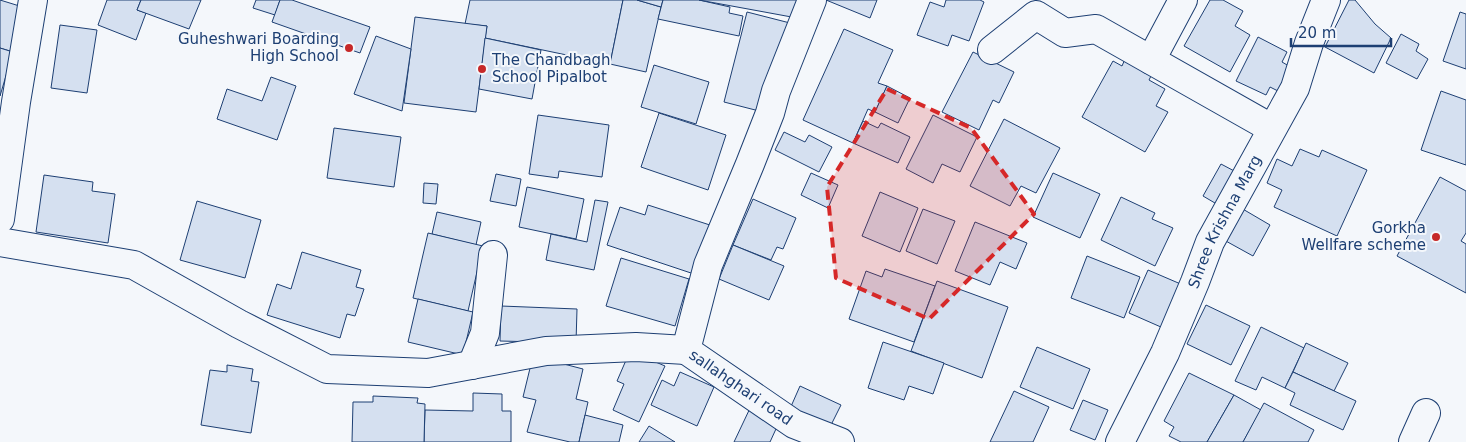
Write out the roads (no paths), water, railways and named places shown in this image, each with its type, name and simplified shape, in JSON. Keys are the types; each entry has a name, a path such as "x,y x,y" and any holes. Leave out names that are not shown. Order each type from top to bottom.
{"street":[{"path":"0,219 16,102 33,0"},
{"name":"sallahghari road","path":"812,0 778,84 750,164 708,265 686,350 794,424 840,442"},
{"path":"1151,60 1183,0"},
{"name":"Shree Krishna Marg","path":"1120,442 1165,352 1210,242 1294,88 1326,0"},
{"path":"992,50 1036,15 1065,33 1096,29 1271,128"},
{"path":"0,242 134,265 240,324 327,369 428,373 546,352 636,347 686,350"},
{"path":"472,365 485,333 493,256"},
{"path":"1413,442 1426,413"}],"place":[{"name":"Guheshwari Boarding High School","path":"349,48"},
{"name":"The Chandbagh School Pipalbot","path":"482,69"},
{"name":"Gorkha Wellfare scheme","path":"1436,237"}]}
